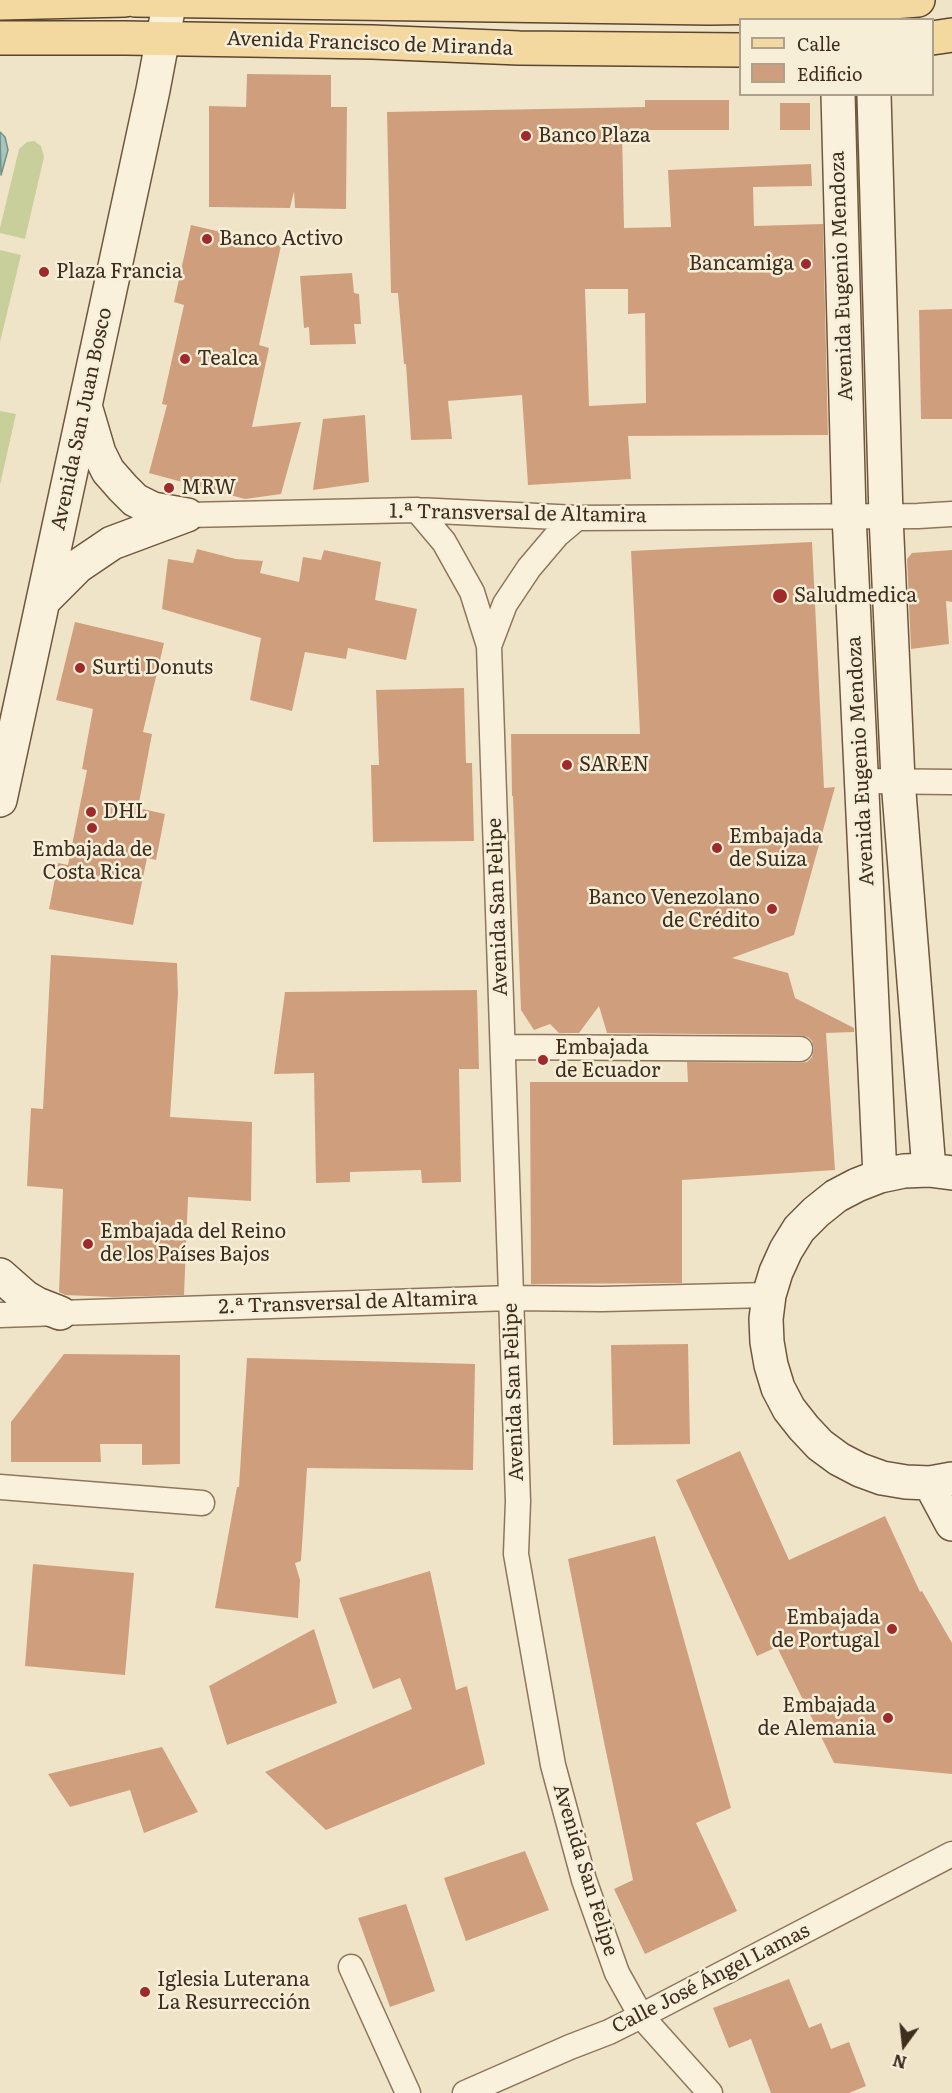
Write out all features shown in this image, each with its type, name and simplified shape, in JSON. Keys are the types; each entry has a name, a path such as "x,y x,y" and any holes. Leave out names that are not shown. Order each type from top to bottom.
{"main road":[{"path":"0,3 125,0"},
{"name":"Avenida Francisco de Miranda","path":"135,0 840,9 874,12 918,0"},
{"path":"934,38 952,35"},
{"name":"Avenida Francisco de Miranda","path":"0,38 372,42 519,48 739,50"}],"street":[{"name":"Avenida San Juan Bosco","path":"0,800 164,39 170,0"},
{"name":"Avenida Eugenio Mendoza","path":"838,96 849,516 880,1176"},
{"name":"Avenida Eugenio Mendoza","path":"874,96 886,516 898,780 940,1172"},
{"path":"86,406 99,453 108,471 123,488 135,500 153,509 187,515"},
{"name":"1.ª Transversal de Altamira","path":"187,515 417,510 576,518 952,514"},
{"name":"Avenida San Felipe","path":"417,510 444,542 472,592 489,646 518,1501 516,1554 551,1753 584,1880 617,1973 641,2016 710,2093"},
{"path":"44,600 78,566 112,543 187,515"},
{"name":"Avenida San Felipe","path":"489,646 505,604 523,577 557,534 576,518"},
{"path":"861,781 952,782"},
{"path":"503,1047 800,1048"},
{"path":"940,1172 904,1171 880,1176 836,1196 816,1212 805,1223 786,1250 769,1295 766,1319 767,1342 778,1388 789,1409 804,1428 830,1452 860,1470 882,1478 906,1482 941,1481 952,1524"},
{"path":"0,1275 37,1304 60,1313"},
{"name":"2.ª Transversal de Altamira","path":"0,1315 511,1298 602,1299 769,1295"},
{"path":"0,1487 202,1503"},
{"name":"Calle José Ángel Lamas","path":"465,2093 609,2032 952,1854"},
{"path":"351,1967 408,2093"}],"green space":[{"path":"34,141 41,146 44,157 25,239 0,233 0,228 19,149 27,142"},
{"path":"0,250 21,255 0,342"},
{"path":"0,411 16,414 0,485"}],"water":[{"path":"0,132 5,137 8,150 1,175"}],"building":[{"path":"247,74 331,75 331,107 347,107 346,209 295,208 294,191 290,208 209,207 209,106 246,107"},
{"path":"645,100 729,100 729,130 622,130 624,228 671,227 668,170 811,164 812,186 753,187 754,226 823,224 828,435 628,436 631,479 528,485 522,395 448,401 452,439 411,440 398,293 391,293 387,112 645,107","holes":["585,289 628,289 628,314 645,313 646,403 589,406"]},
{"path":"780,103 810,103 810,130 780,130"},
{"path":"191,225 281,246 259,345 269,348 252,427 301,422 281,494 245,499 149,473 167,405 162,404 184,305 174,302"},
{"path":"352,273 354,293 359,294 361,324 354,324 356,344 310,345 309,327 304,328 300,276"},
{"path":"952,309 952,419 921,419 919,310"},
{"path":"365,415 369,482 313,490 323,419"},
{"path":"812,542 824,788 835,787 794,935 732,958 788,973 795,998 854,1028 854,1032 826,1033 835,1170 682,1180 682,1283 531,1284 530,1082 688,1082 687,1062 800,1063 807,1062 812,1057 814,1049 808,1037 800,1035 607,1033 599,1006 579,1033 559,1033 550,1024 534,1030 521,1010 511,734 640,734 631,551"},
{"path":"197,549 236,559 263,561 260,573 299,582 303,557 321,560 324,550 381,562 375,600 417,609 406,660 348,648 346,659 305,652 292,711 250,700 261,638 162,609 168,559 193,563"},
{"path":"952,550 952,602 946,601 949,644 911,649 907,559 912,553"},
{"path":"75,622 164,643 143,732 152,734 138,808 165,814 156,860 147,858 133,925 49,909 58,863 68,865 87,770 82,769 93,709 56,700"},
{"path":"464,688 466,763 472,763 474,841 373,842 371,765 379,765 376,690"},
{"path":"51,955 177,963 178,994 170,1117 252,1122 251,1201 188,1197 184,1295 113,1297 65,1295 59,1292 63,1189 27,1186 31,1108 43,1109"},
{"path":"477,990 479,1069 459,1069 461,1182 422,1183 421,1170 350,1172 350,1182 316,1183 314,1073 274,1074 285,992"},
{"path":"688,1344 690,1444 613,1445 611,1345"},
{"path":"64,1354 180,1355 180,1464 142,1465 142,1444 100,1444 101,1462 11,1462 11,1422"},
{"path":"247,1358 475,1364 473,1470 307,1468 301,1561 295,1563 300,1580 298,1618 215,1608 237,1487 239,1487"},
{"path":"740,1451 789,1560 885,1516 920,1592 922,1591 952,1643 952,1774 834,1763 777,1647 757,1656 676,1480"},
{"path":"655,1536 731,1808 696,1823 737,1911 645,1954 614,1889 633,1880 568,1559"},
{"path":"33,1564 134,1573 125,1675 25,1666"},
{"path":"430,1571 456,1690 467,1686 485,1764 326,1830 265,1772 412,1709 400,1678 373,1689 339,1598"},
{"path":"314,1629 337,1703 227,1745 209,1686"},
{"path":"162,1747 198,1812 144,1833 130,1790 70,1807 48,1774"},
{"path":"525,1851 549,1910 466,1941 444,1878"},
{"path":"406,1904 435,1991 390,2007 358,1918"},
{"path":"789,1979 809,2028 821,2023 831,2049 849,2042 866,2086 849,2093 771,2093 751,2039 729,2048 713,2008"}],"place":[{"name":"Banco Plaza","path":"526,136"},
{"name":"Banco Activo","path":"207,239"},
{"name":"Bancamiga","path":"806,264"},
{"name":"Plaza Francia","path":"44,272"},
{"name":"Tealca","path":"185,359"},
{"name":"MRW","path":"169,488"},
{"name":"Saludmedica","path":"780,596"},
{"name":"Surti Donuts","path":"80,668"},
{"name":"SAREN","path":"567,765"},
{"name":"DHL","path":"91,812"},
{"name":"Embajada de Costa Rica","path":"92,828"},
{"name":"Embajada de Suiza","path":"717,848"},
{"name":"Banco Venezolano de Crédito","path":"772,909"},
{"name":"Embajada de Ecuador","path":"543,1060"},
{"name":"Embajada del Reino de los Países Bajos","path":"88,1244"},
{"name":"Embajada de Portugal","path":"892,1629"},
{"name":"Embajada de Alemania","path":"888,1718"},
{"name":"Iglesia Luterana La Resurrección","path":"145,1992"}]}
